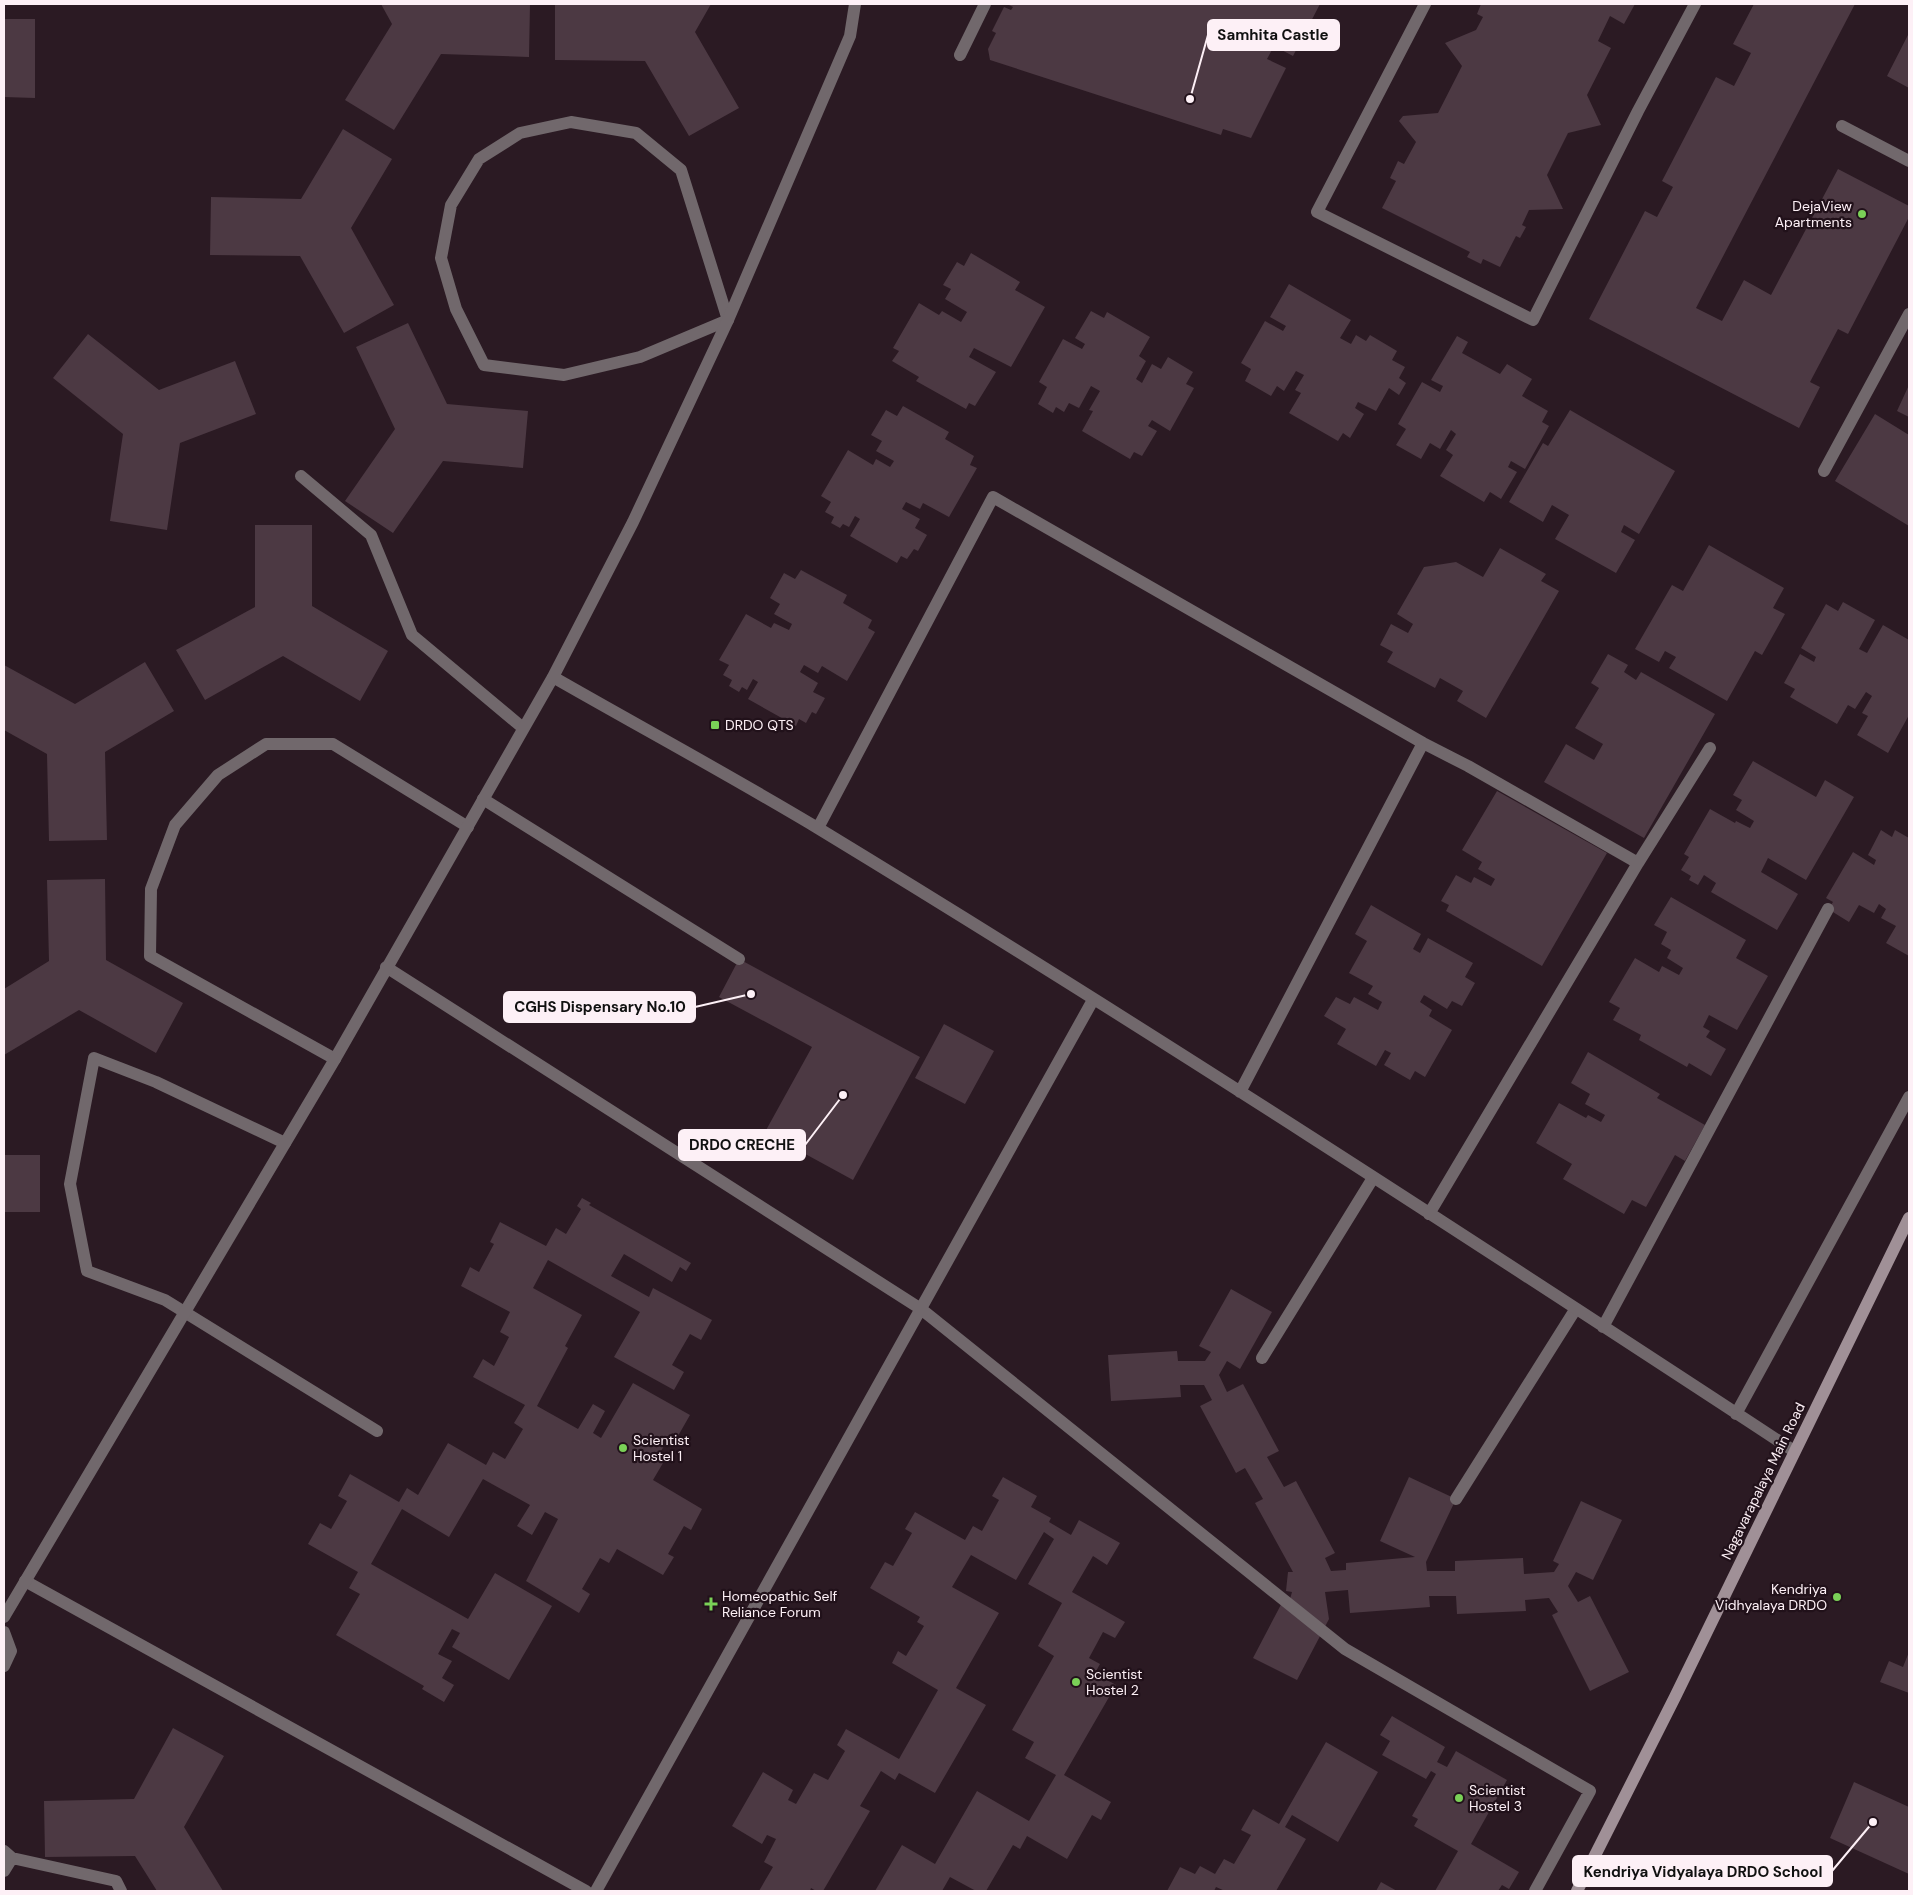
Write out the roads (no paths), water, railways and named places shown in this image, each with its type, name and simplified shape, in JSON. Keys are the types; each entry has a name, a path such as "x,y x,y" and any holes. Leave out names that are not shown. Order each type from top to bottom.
{"main road":[{"name":"Nagavarapalaya Main Road","path":"1577,1891 1675,1697 1909,1218"}],"street":[{"path":"4,1617 335,1059 553,676 633,522 728,320 850,36 855,4"},
{"path":"960,55 985,4"},
{"path":"1425,4 1317,212 1533,320 1638,111 1695,4"},
{"path":"572,122 636,133 681,170 728,320 640,357 564,375 484,365 456,308 441,258 451,205 479,159 520,133 572,122"},
{"path":"1842,126 1909,161"},
{"path":"1824,471 1909,314"},
{"path":"301,476 371,535 412,635 524,728"},
{"path":"818,828 993,496 1638,863"},
{"path":"553,676 818,828 1240,1092 1794,1451"},
{"path":"1240,1092 1423,742"},
{"path":"335,1059 150,956 151,889 175,825 218,776 266,744 333,744 468,826"},
{"path":"1429,1214 1638,863 1710,748"},
{"path":"483,800 740,959"},
{"path":"1603,1327 1828,910"},
{"path":"386,968 921,1308 1345,1649 1590,1791 1535,1891"},
{"path":"596,1891 1093,1000"},
{"path":"285,1143 156,1082 94,1058 70,1184 87,1272 165,1300 377,1431"},
{"path":"1736,1414 1909,1097"},
{"path":"1262,1358 1373,1178"},
{"path":"1456,1498 1575,1310"},
{"path":"25,1581 586,1891"},
{"path":"4,1632 11,1651 4,1666"},
{"path":"4,1871 8,1855 116,1881 121,1891"}],"place":[{"name":"Samhita Castle","path":"1190,99"},
{"name":"DejaView Apartments","path":"1862,214"},
{"name":"DRDO QTS","path":"715,725"},
{"name":"CGHS Dispensary No.10","path":"751,994"},
{"name":"DRDO CRECHE","path":"843,1095"},
{"name":"Scientist Hostel 1","path":"623,1448"},
{"name":"Kendriya Vidhyalaya DRDO","path":"1837,1597"},
{"name":"Homeopathic Self Reliance Forum","path":"711,1604"},
{"name":"Scientist Hostel 2","path":"1076,1682"},
{"name":"Scientist Hostel 3","path":"1459,1798"},
{"name":"Kendriya Vidyalaya DRDO School","path":"1873,1822"}]}
